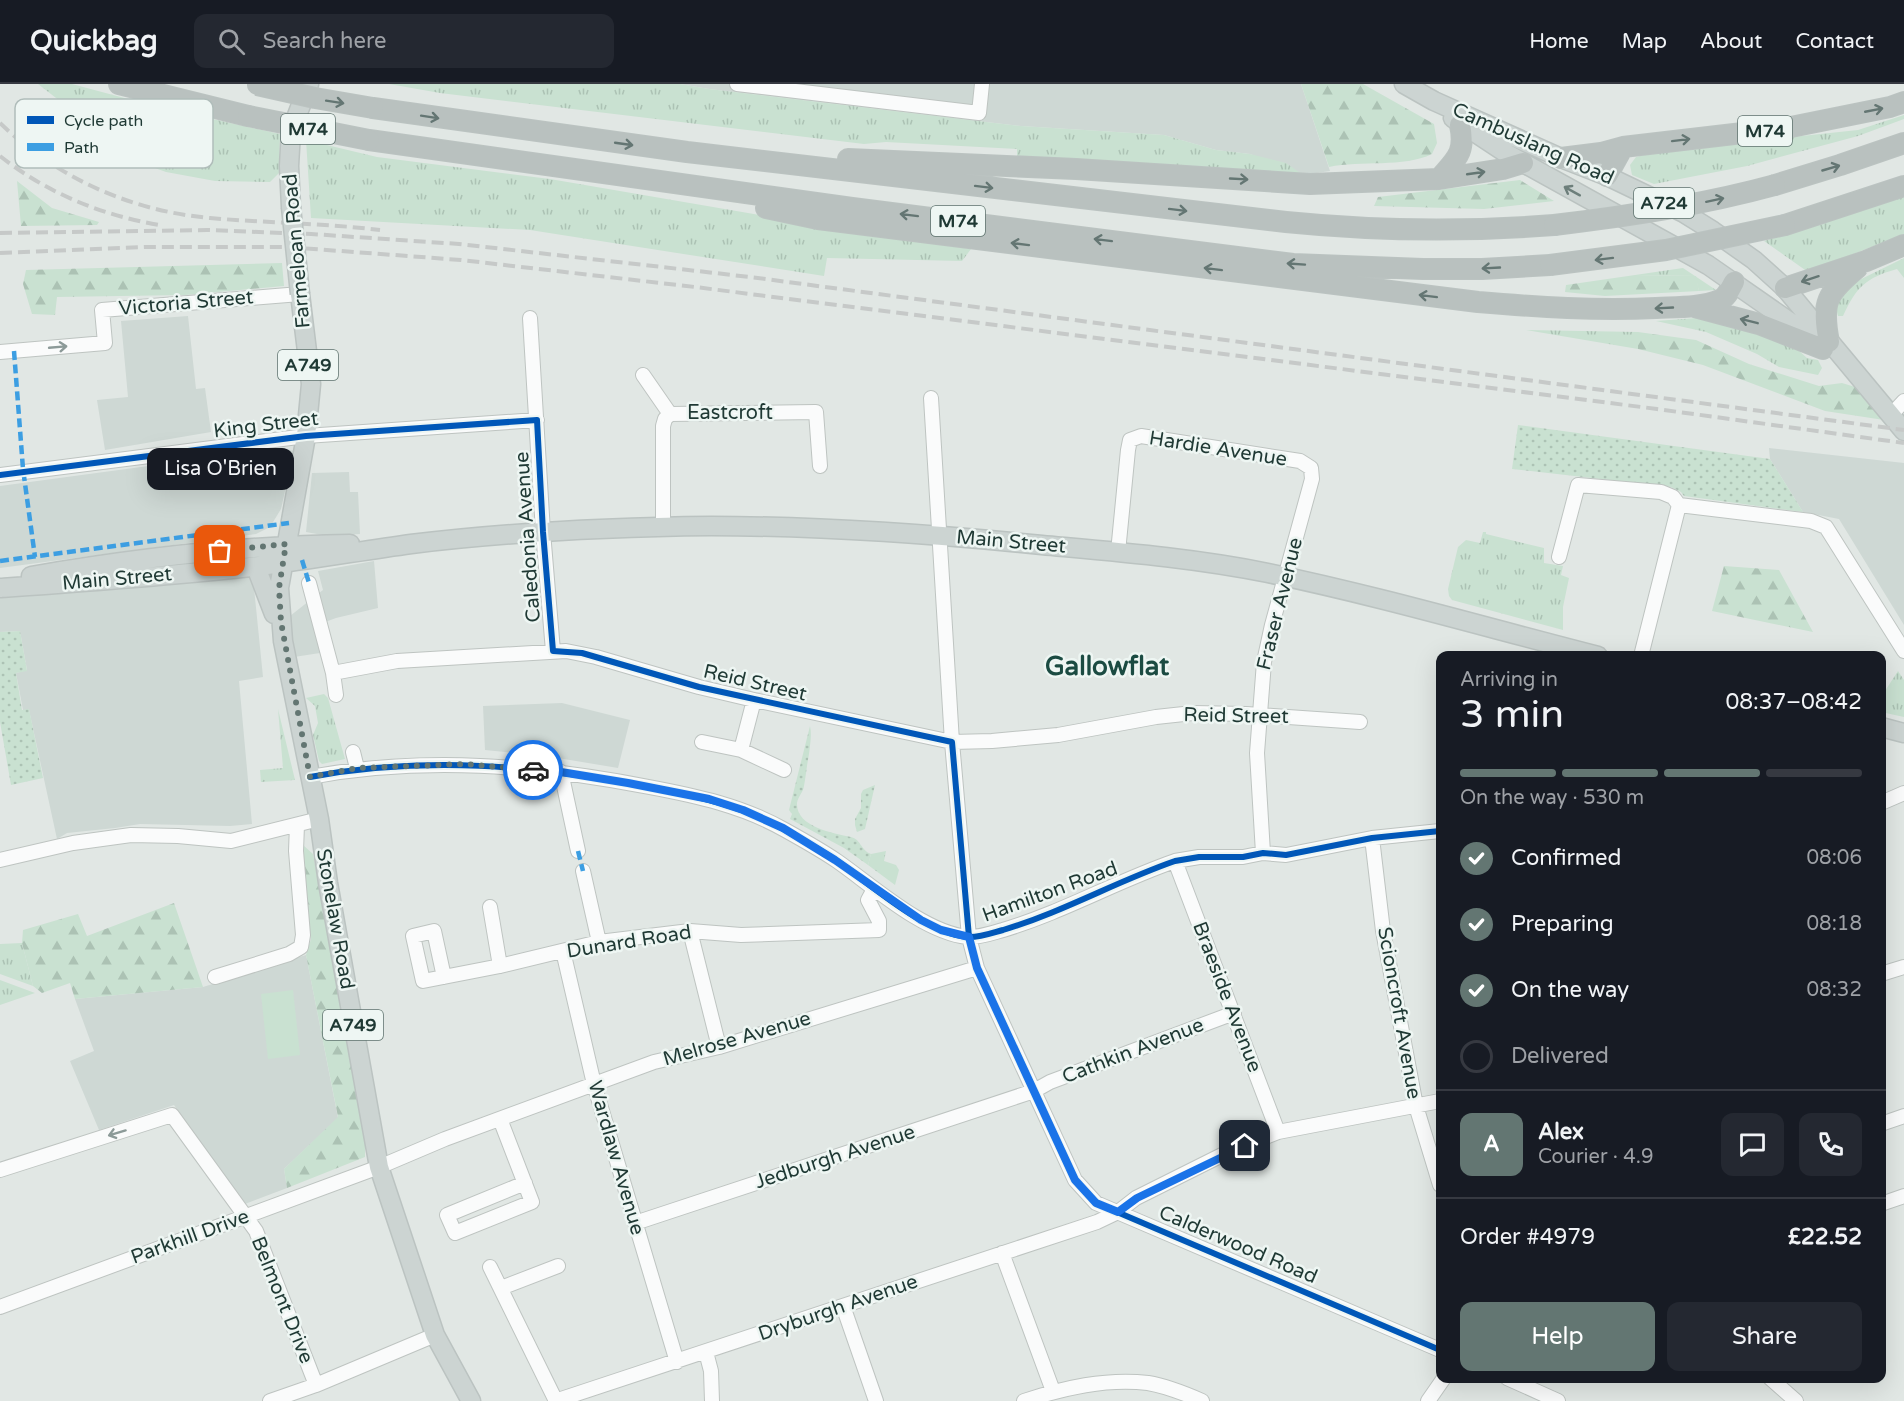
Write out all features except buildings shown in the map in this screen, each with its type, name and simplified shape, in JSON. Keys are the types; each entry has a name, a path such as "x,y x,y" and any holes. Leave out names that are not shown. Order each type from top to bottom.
{"highway":[{"name":"M74","path":"119,84 179,99"},
{"name":"M74","path":"255,85 373,108 687,152 1339,227 1462,230 1554,225 1661,211 1713,201 1775,185 1850,162 1904,142"},
{"name":"M74","path":"1561,158 1601,153 1623,147 1786,128 1890,107 1904,102"},
{"name":"M74","path":"213,107 369,140 852,208 1293,264 1422,269 1482,269 1550,265 1666,250 1785,225 1904,186"},
{"path":"1439,178 1459,155 1460,124"},
{"path":"1607,176 1623,147"},
{"name":"M74","path":"687,152 1064,169 1310,184 1439,178 1503,169 1523,163"},
{"name":"M74","path":"603,173 818,219 1466,301 1565,309 1691,306 1721,300 1738,285"},
{"path":"1785,288 1866,261 1904,245"},
{"path":"1826,345 1826,308 1830,296 1835,286 1866,261"},
{"name":"M74","path":"1691,306 1826,345"}],"main road":[{"name":"Farmeloan Road","path":"282,563 306,436 311,384 291,207 289,166 291,131 309,84"},
{"name":"Cambuslang Road","path":"1404,84 1434,101 1607,176 1684,213 1754,260 1785,288 1826,345 1851,369 1904,431"},
{"name":"Cambuslang Road","path":"1434,101 1460,124 1523,163 1708,265 1826,345"},
{"path":"1523,163 1561,158"},
{"path":"1607,176 1606,192 1609,201 1622,218"},
{"path":"1716,234 1724,244 1738,285 1760,292 1785,288"},
{"name":"Main Street","path":"0,588 114,581 255,567 413,544 543,532 783,527 938,535 1216,564 1433,613 1579,651"},
{"name":"Main Street","path":"0,581 91,565 286,544 413,544"},
{"name":"Stonelaw Road","path":"282,563 279,600 284,641 319,819 328,883 379,1167 435,1335 471,1401"},
{"name":"A749","path":"255,567 266,590 284,641"},
{"path":"1886,728 1904,733"}],"street":[{"path":"738,84 979,113 982,84"},
{"name":"Victoria Street","path":"0,352 105,343 102,310 300,294"},
{"name":"Caledonia Avenue","path":"530,318 553,651"},
{"path":"643,375 670,414"},
{"name":"Calderwood Road","path":"931,398 952,742 969,937 977,968 1075,1180 1096,1203 1436,1348"},
{"path":"1891,415 1904,401"},
{"name":"Eastcroft","path":"663,528 663,426 670,414 816,412 820,466"},
{"name":"King Street","path":"0,475 306,436 537,420"},
{"name":"Hardie Avenue","path":"1118,552 1128,450 1130,440 1135,437 1141,436 1300,461 1309,466"},
{"name":"Fraser Avenue","path":"1263,853 1257,753 1258,715 1268,643 1312,475 1309,466"},
{"path":"1559,557 1578,485 1661,492 1673,497 1679,505 1811,521 1826,527 1904,651"},
{"path":"1642,651 1679,505"},
{"path":"309,583 333,673 336,695"},
{"name":"Reid Street","path":"333,673 397,661 566,651 754,700 952,742 1058,735 1156,717 1193,713 1360,722"},
{"path":"741,750 754,700"},
{"path":"702,742 741,750 784,770"},
{"path":"353,752 357,768"},
{"name":"Hamilton Road","path":"310,777 357,768 465,764 561,772 709,799 743,810 783,828 941,930 969,937 986,935 1032,921 1175,861 1199,857 1243,857 1263,853 1286,855 1372,838 1436,831"},
{"path":"561,772 578,851"},
{"path":"1886,801 1904,793"},
{"path":"0,860 73,843 131,835 178,836 231,841 319,819"},
{"path":"215,977 289,954 301,947 303,935 296,851 297,825"},
{"name":"Scioncroft Avenue","path":"1372,838 1383,932 1416,1106 1436,1172"},
{"name":"Braeside Avenue","path":"1175,861 1278,1132"},
{"path":"583,871 599,942"},
{"name":"Dunard Road","path":"444,977 599,942 690,931 741,935 879,930 879,921 868,900 874,888"},
{"path":"490,907 500,966"},
{"path":"690,931 719,1047"},
{"name":"Wardlaw Avenue","path":"563,951 594,1084 677,1362"},
{"path":"1886,972 1904,967"},
{"name":"Melrose Avenue","path":"379,1167 445,1139 654,1062 719,1047 977,968"},
{"name":"Cathkin Avenue","path":"1034,1091 1050,1082 1234,1013"},
{"name":"Jedburgh Avenue","path":"635,1223 1034,1091"},
{"name":"Dryburgh Avenue","path":"490,1267 555,1401 1097,1222 1118,1212 1137,1198 1228,1152 1278,1132 1436,1102"},
{"name":"Belmont Drive","path":"0,1170 172,1115 255,1231 316,1385"},
{"path":"1886,1122 1904,1116"},
{"path":"500,1119 525,1183 532,1202 455,1233 447,1215 525,1183"},
{"name":"Parkhill Drive","path":"0,1307 379,1167"},
{"path":"1886,1202 1904,1196"},
{"path":"1002,1253 1053,1391"},
{"path":"501,1288 558,1266"},
{"path":"843,1306 876,1401"},
{"path":"270,1401 316,1385 435,1335"},
{"path":"706,1352 711,1371 712,1401"},
{"path":"1024,1401 1053,1391 1104,1382 1150,1383 1202,1401"},
{"path":"1428,1401 1441,1383"},
{"path":"1518,1383 1558,1401"},
{"path":"1776,1383 1796,1401"}],"shaded area":[{"path":"680,84 1301,84 1330,171 1303,175 1250,154 1216,150 1164,135 1021,126"},
{"path":"188,316 196,389 205,388 211,432 105,450 97,400 128,397 121,321"},
{"path":"281,448 294,451 281,509 270,527 256,534 0,568 0,486"},
{"path":"1769,448 1904,463 1904,625 1839,519 1803,512 1770,459"},
{"path":"349,472 350,492 358,492 360,534 328,536 306,532 312,473"},
{"path":"374,561 378,608 317,625 320,653 294,657 290,616 323,590 318,571"},
{"path":"248,574 254,588 263,677 239,681 252,824 230,826 140,824 67,833 57,839 29,710 23,710 16,673 27,670 20,631 0,632 0,597"},
{"path":"562,703 630,720 618,768 552,757 485,750 483,706"},
{"path":"306,955 338,1118 284,1169 287,1188 245,1204 174,1105 99,1130 70,1061 94,1051 75,999 203,987"}],"green space":[{"path":"38,84 72,84 128,99 57,99"},
{"path":"389,84 680,84 1021,126 1164,135 1216,150 1250,154 1286,163 1303,175 1017,156 1017,149 886,142 864,144 440,93"},
{"path":"1301,84 1363,84 1434,124 1437,143 1432,154 1408,161 1329,167"},
{"path":"1904,115 1904,119 1858,136 1747,166 1654,184 1632,175 1630,165 1636,157 1659,151 1858,130"},
{"path":"213,119 280,134 279,173 270,182 215,181 155,168 213,168"},
{"path":"306,140 377,157 550,179 893,238 971,249 962,261 827,258 824,276 530,230 311,218"},
{"path":"1520,180 1554,201 1484,209 1374,206 1378,197"},
{"path":"17,181 52,208 99,222 97,225 21,226"},
{"path":"1904,197 1904,234 1808,272 1764,241"},
{"path":"1904,258 1904,278 1897,269 1870,280 1858,290 1843,316 1838,316 1836,308 1847,286"},
{"path":"282,263 284,286 185,295 57,297 55,315 32,314 23,284 26,270"},
{"path":"1683,268 1695,276 1635,275"},
{"path":"1635,275 1696,276 1699,291 1605,296 1565,292 1566,285"},
{"path":"1695,276 1716,290 1699,291"},
{"path":"1709,317 1786,339 1807,358 1818,360 1822,368 1818,375 1779,367 1757,354 1706,332 1656,321"},
{"path":"1526,330 1638,332 1638,349"},
{"path":"1638,332 1696,340 1749,364 1819,386 1842,383 1865,390 1884,420 1825,411 1703,365 1638,349"},
{"path":"1518,425 1770,459 1803,512 1684,496 1671,487 1512,469"},
{"path":"1483,532 1544,548 1544,563 1563,566 1561,575 1569,578 1563,607 1563,630 1452,600 1448,589 1458,547 1466,540 1480,543"},
{"path":"1724,566 1779,570 1813,632 1712,611"},
{"path":"20,631 27,671 16,673 22,710 29,709 43,778 11,785 0,722 0,632"},
{"path":"1898,671 1904,680 1904,717 1886,713 1886,689"},
{"path":"324,694 328,698 345,759 322,764 319,761 313,735 318,723 315,706 306,698"},
{"path":"278,709 295,780 261,782 260,770 283,768"},
{"path":"810,726 809,754 803,788 797,803 798,811 802,818 817,828 857,840 871,854 868,865 844,848 790,819 792,814 789,810"},
{"path":"875,785 865,829 857,832 855,819 861,808 861,794 863,790"},
{"path":"303,845 313,854 365,1139 365,1157 287,1188 284,1169 338,1117 306,955 311,939 300,850"},
{"path":"886,851 884,861 896,865 899,870 895,885 868,865 871,854"},
{"path":"174,903 203,987 75,999 70,983 42,993 33,986 22,943 23,930 78,914 87,936"},
{"path":"22,943 33,986 0,974 0,944"},
{"path":"0,980 35,993 0,1005"},
{"path":"293,990 300,1055 268,1059 261,994"}],"railway":[{"path":"0,123 15,137"},
{"path":"0,156 15,167"},
{"path":"17,168 75,201 116,215 159,225"},
{"path":"59,168 124,199 181,214 380,230"},
{"path":"0,233 207,230 459,244 750,277 1904,430"},
{"path":"0,253 144,247 287,247 461,260 695,287 1657,409 1904,443"}],"marked path":[{"path":"14,351 23,469 35,557"},
{"path":"0,561 289,523"},
{"path":"302,560 309,583"},
{"path":"578,851 583,871"}],"cycle path":[{"path":"0,475 306,436 537,420 553,651 582,653 699,687 952,742 969,937 977,968 1075,1180 1096,1203 1436,1348"},
{"path":"310,777 353,770 395,767 480,766 607,779 702,798 753,814 769,822 831,857 882,895 933,927 967,937 985,935 1025,923 1175,861 1199,857 1243,857 1263,853 1286,855 1372,838 1436,831"}],"way so far":[{"path":"220,551 286,544 279,588 281,622 310,777 357,768 465,764 533,770"}],"place":[{"name":"Lisa O'Brien","path":"220,551"}],"district":[{"name":"Gallowflat","path":"1107,666"}],"route":[{"path":"533,770 561,772 628,783 709,799 743,810 783,828 835,860 921,920 941,930 969,937 977,968 1075,1180 1096,1203 1118,1212 1137,1198 1228,1152 1245,1146"}]}
